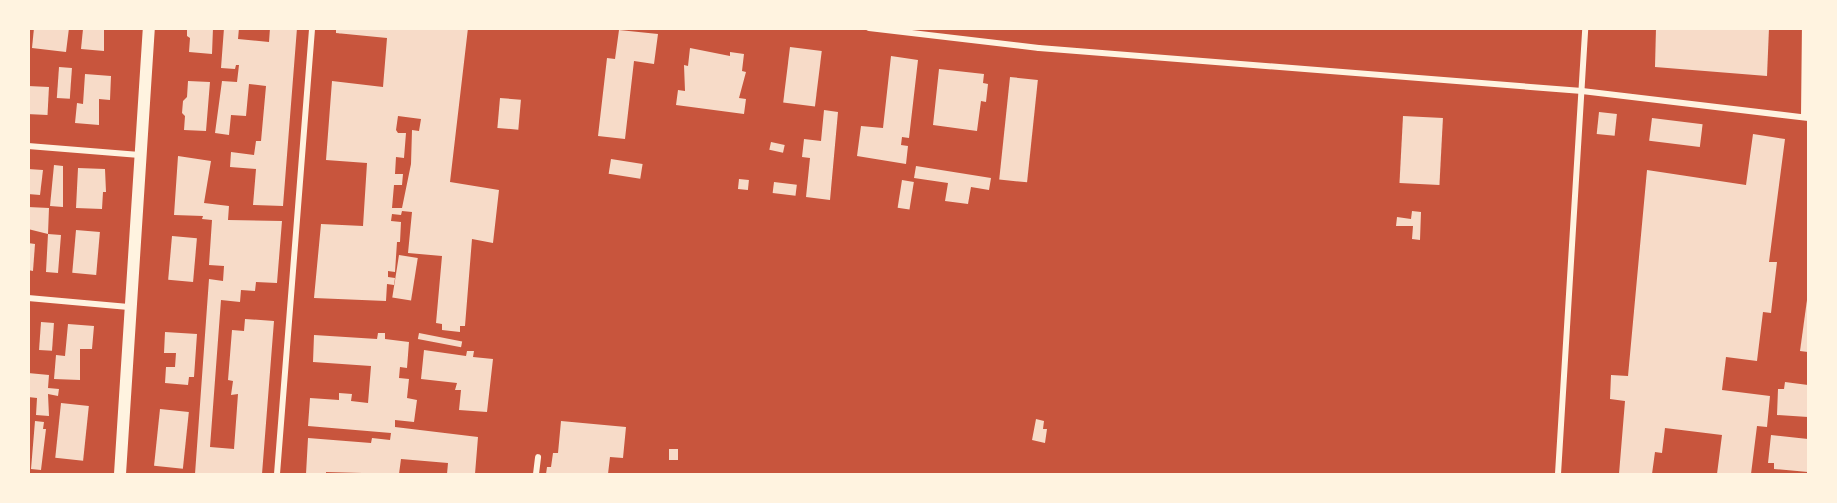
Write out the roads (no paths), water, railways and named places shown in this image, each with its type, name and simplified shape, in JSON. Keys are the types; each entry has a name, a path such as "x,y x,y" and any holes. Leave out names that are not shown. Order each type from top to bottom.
{"main road":[{"path":"120,474 129,307 149,28"}],"street":[{"path":"277,474 312,28"},
{"path":"869,28 1039,48 1582,91 1806,118 1805,28"},
{"path":"1558,474 1585,28"},
{"path":"28,146 140,155"},
{"path":"28,298 129,307"},
{"path":"536,474 538,457"}]}
